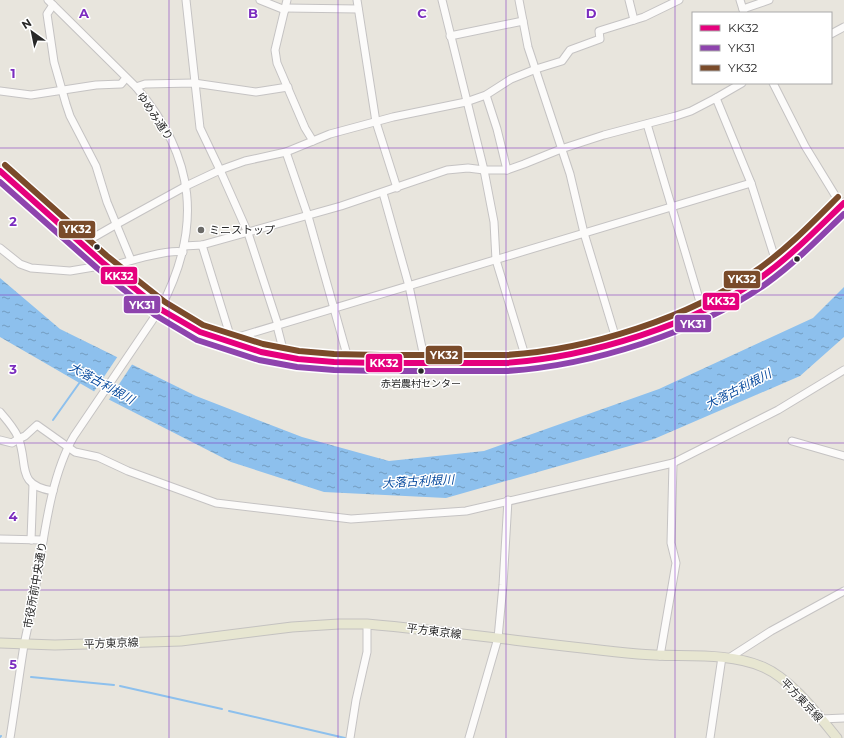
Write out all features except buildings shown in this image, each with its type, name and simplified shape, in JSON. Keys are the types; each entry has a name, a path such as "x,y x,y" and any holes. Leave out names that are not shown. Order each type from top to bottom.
{"main road":[{"path":"0,171 82,244 160,309 200,332 225,341 285,357 349,362 526,362 564,357 617,342 703,312 751,285 777,265 843,204"},
{"name":"平方東京線","path":"0,643 55,645 181,641 292,627 367,624 660,656 725,658 764,668 784,679 837,738"}],"street":[{"path":"186,0 200,128 248,233 277,325 285,357"},
{"path":"260,0 285,9 358,9"},
{"path":"287,0 275,50 277,63 305,128 313,141"},
{"path":"357,0 376,122 397,188"},
{"path":"442,0 484,170 494,222 496,260 526,362"},
{"path":"519,0 528,48 570,174 584,233 617,342"},
{"path":"629,0 634,20"},
{"path":"82,244 186,186 220,170 244,161 286,152 313,141 376,122 466,102 486,95 511,79 562,61 570,50 600,40 599,31 644,17 679,0"},
{"path":"740,0 744,11 770,0"},
{"path":"50,3 47,14 54,62 61,90 70,116 96,166 107,202 131,260"},
{"name":"ゆめみ通り","path":"50,3 136,88 156,113 169,135 178,155 186,186 187,224 184,249 171,287 160,309 74,436"},
{"path":"450,36 523,21"},
{"path":"832,33 844,27"},
{"path":"0,90 31,94 96,84 121,84 126,78"},
{"path":"136,88 145,84 194,83 256,92 288,87"},
{"path":"0,248 20,264 31,268 70,271 176,251 308,216 384,193 446,170 468,168 507,170 561,149 604,135 691,111 740,84"},
{"path":"773,84 805,146 843,204"},
{"path":"486,95 497,129 507,170"},
{"path":"716,98 751,183 777,265"},
{"path":"647,124 703,312"},
{"path":"286,152 308,216 349,362"},
{"path":"225,341 751,183"},
{"path":"384,193 409,286 425,362"},
{"path":"202,245 229,332 225,341"},
{"path":"0,440 12,443 18,438 25,436 37,426 75,452 98,457 128,471 216,503 351,519 466,511 508,500 673,463 778,410 844,370"},
{"path":"0,412 14,429 18,438 28,480 42,489 53,491"},
{"name":"市役所前中央通り","path":"10,738 24,644 53,491 68,447 74,436"},
{"path":"792,441 844,456"},
{"path":"660,656 676,562 671,543 673,463"},
{"path":"31,540 33,484"},
{"path":"469,738 498,638 508,500"},
{"path":"0,539 44,540"},
{"path":"710,738 725,658 844,591"},
{"path":"350,738 356,700 367,652 367,624"},
{"path":"821,719 844,718"}],"water":[{"name":"大落古利根川","path":"0,278 60,329 196,396 302,437 389,461 484,451 659,389 813,318 844,287 844,337 800,376 654,439 446,498 324,492 231,462 102,396 0,337"}],"pier":[{"path":"118,356 133,363 108,401 93,393"}],"waterway":[{"name":"大落古利根川","path":"53,420 80,382"},
{"path":"31,677 114,685"},
{"path":"120,686 222,709"},
{"path":"229,711 345,738"}],"transit line":[{"name":"YK32","path":"5,165 107,256 165,302 203,325 263,344 299,351 334,354 506,355 537,352 570,346 603,339 637,329 701,303 757,270 789,245 838,197"},
{"name":"KK32","path":"0,171 102,262 160,309 200,332 261,352 298,359 334,362 506,363 538,360 572,354 640,336 674,323 736,294 774,268 815,232 844,203"},
{"name":"YK31","path":"0,182 97,268 155,315 197,340 259,360 297,367 334,370 506,371 539,368 573,362 642,344 709,317 740,301 767,283 787,267 844,214"}],"place":[{"name":"ミニストップ","path":"201,230"},
{"name":"赤岩農村センター","path":"421,371"}]}
